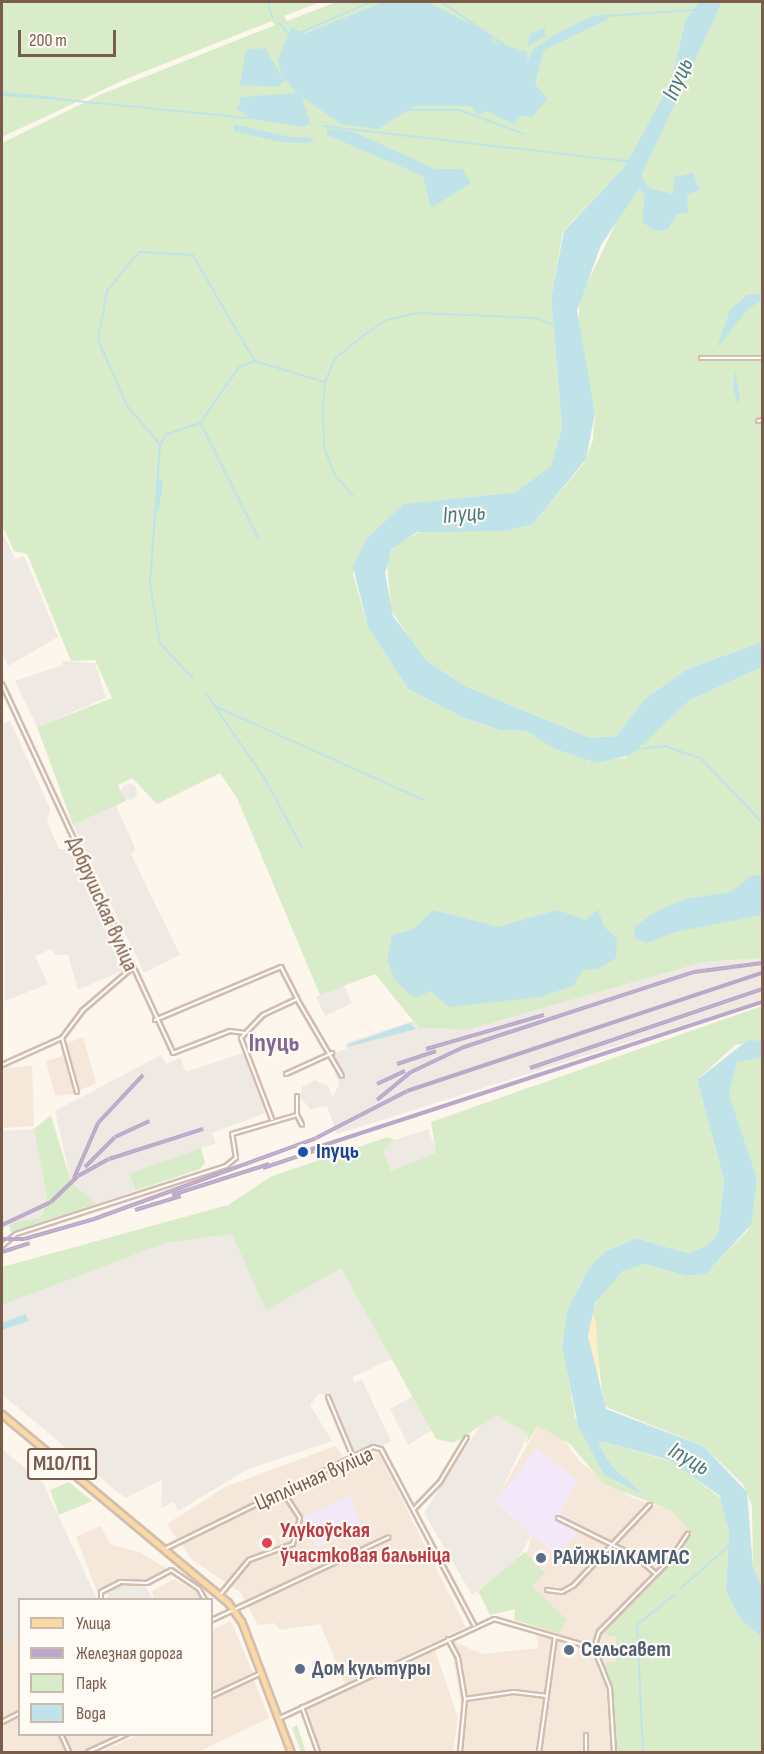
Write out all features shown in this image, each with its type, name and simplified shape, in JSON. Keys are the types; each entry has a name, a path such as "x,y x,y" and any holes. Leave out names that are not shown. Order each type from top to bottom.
{"main road":[{"name":"М10/П1","path":"2,1414 220,1595 235,1610 291,1752"}],"street":[{"path":"701,358 762,358"},
{"name":"Добрушская вуліца","path":"2,684 155,1020 173,1053 230,1031 245,1033"},
{"path":"155,1020 168,1019 277,966 332,1053 342,1076"},
{"path":"2,1065 62,1038 82,1011 132,968"},
{"path":"272,1120 242,1047 245,1033 263,1015 297,999"},
{"path":"62,1038 76,1092"},
{"path":"286,1074 332,1053"},
{"path":"297,1096 297,1115 302,1125"},
{"path":"2,1246 15,1234 226,1166 236,1158 232,1134 272,1120 297,1115"},
{"path":"328,1397 353,1457"},
{"path":"413,1510 440,1482 467,1437"},
{"name":"Цяплічная вуліца","path":"165,1549 353,1457 381,1449 474,1625"},
{"path":"220,1595 249,1560 293,1544 300,1518 283,1492"},
{"path":"547,1590 562,1592 573,1586 615,1547 650,1505"},
{"path":"558,1518 615,1547 656,1573"},
{"path":"614,1752 610,1688 594,1648 599,1632 656,1573 688,1533"},
{"path":"213,1620 389,1537"},
{"path":"101,1598 101,1592 121,1582 147,1583 171,1569 199,1589 204,1598"},
{"path":"278,1719 474,1625 498,1619 594,1648"},
{"path":"539,1752 555,1636"},
{"path":"448,1638 455,1650 465,1699 460,1752"},
{"path":"213,1696 261,1673"},
{"path":"465,1699 514,1692 547,1696"},
{"path":"302,1707 318,1752"},
{"path":"2,1722 18,1714"},
{"path":"586,1735 586,1752"},
{"path":"62,1736 69,1752"},
{"path":"88,1752 123,1736"}],"shaded area":[{"path":"2,531 15,559 24,556 58,637 8,666 2,652"},
{"path":"62,661 95,663 106,698 37,727 15,681 63,665"},
{"path":"10,721 50,808 47,821 59,849 68,849 116,953 118,967 124,970 78,990 68,955 55,955 51,949 35,956 48,984 5,1001 2,725"},
{"path":"129,784 135,786 137,792 135,798 129,800 123,798 121,792 123,786"},
{"path":"116,806 136,850 131,854 180,955 144,973 73,825"},
{"path":"762,958 762,1000 337,1134 327,1106 310,1109 300,1097 302,1087 315,1080 329,1087 332,1098 339,1085 330,1055 346,1049 346,1043 413,1021 419,1028 522,1014 704,962"},
{"path":"343,984 352,1003 325,1016 316,997"},
{"path":"83,1037 96,1083 78,1091 63,1045"},
{"path":"243,1053 265,1113 212,1133 216,1143 130,1173 135,1191 96,1204 71,1182 55,1111 161,1055 166,1064 180,1058 186,1072"},
{"path":"63,1056 74,1094 55,1096 46,1061"},
{"path":"32,1066 34,1126 4,1128 2,1068"},
{"path":"34,1129 47,1198 41,1218 2,1228 2,1131"},
{"path":"428,1129 437,1153 391,1171 383,1151 394,1140"},
{"path":"232,1234 341,1268 392,1359 352,1377 354,1383 362,1380 391,1441 357,1458 332,1395 319,1394 310,1405 332,1441 248,1469 178,1511 174,1502 161,1508 162,1480 125,1498 2,1394 2,1305 166,1243"},
{"path":"413,1396 432,1430 408,1445 390,1409"},
{"path":"497,1415 528,1434 496,1502 532,1534 517,1560 472,1595 424,1513 483,1421"},
{"path":"538,1426 560,1435 582,1464 631,1497 673,1511 692,1534 604,1633 616,1636 616,1661 603,1663 612,1687 616,1752 456,1752 461,1704 450,1640 482,1654 538,1648 526,1556 532,1534 496,1501"},
{"path":"335,1446 349,1464 378,1452 466,1627 345,1684 320,1624 280,1630 274,1623 258,1625 240,1592 191,1559 167,1524 225,1487"},
{"path":"537,1448 577,1480 561,1511 582,1527 557,1557 496,1501"},
{"path":"2,1449 43,1483 97,1598 18,1598 18,1638 2,1646"},
{"path":"350,1496 361,1526 316,1548 303,1517"},
{"path":"100,1526 111,1545 140,1552 167,1569 145,1582 126,1580 98,1594 76,1537"},
{"path":"174,1579 197,1592 200,1598 154,1598 152,1591"},
{"path":"125,1583 145,1584 152,1598 107,1598 108,1591"},
{"path":"231,1621 253,1673 213,1693 213,1630"},
{"path":"18,1638 18,1711 2,1719 2,1646"},
{"path":"434,1647 458,1718 453,1752 321,1752 304,1709"},
{"path":"254,1680 269,1718 198,1752 100,1752 136,1736 213,1736 213,1700"},
{"path":"18,1717 18,1736 60,1736 68,1752 2,1752 2,1725"},
{"path":"63,1736 120,1736 83,1752 71,1752"}],"green space":[{"path":"2,2 320,2 284,16 287,21 336,2 699,2 684,25 671,81 625,166 563,231 551,297 562,427 551,466 516,492 403,504 367,538 353,574 368,627 408,689 462,717 500,730 527,731 589,761 625,758 690,700 762,667 762,958 704,962 469,1029 419,1028 375,974 320,995 237,798 220,773 157,804 132,778 118,785 126,801 73,825 37,727 112,698 95,660 71,661 27,554 14,551 2,525 2,143 102,94 275,25 272,21 126,79 2,137"},
{"path":"722,2 762,2 762,356 757,360 762,360 762,642 687,669 645,699 616,736 590,738 465,686 422,657 391,610 387,563 394,546 421,531 507,531 533,524 584,463 593,440 595,413 578,324 580,298"},
{"path":"762,1006 762,1041 735,1045 697,1080 724,1180 718,1234 707,1246 687,1253 636,1238 606,1251 579,1286 562,1341 575,1417 604,1475 645,1496 612,1466 599,1445 601,1441 673,1462 722,1499 729,1533 726,1592 741,1620 762,1637 762,1752 616,1752 612,1687 603,1663 616,1661 616,1637 603,1634 692,1534 672,1511 604,1484 570,1444 538,1426 526,1444 528,1434 497,1415 454,1443 436,1439 341,1268 266,1310 232,1234 166,1243 2,1305 2,1267 228,1205 272,1176 388,1137 394,1140 383,1151 391,1171 436,1153 431,1122"},
{"path":"751,1056 762,1057 762,1587 753,1567 752,1506 743,1484 703,1446 604,1406 592,1310 606,1286 627,1268 645,1264 686,1276 706,1274 748,1230 757,1178 729,1094 736,1063"},
{"path":"51,1115 71,1182 96,1204 10,1232 10,1223 41,1218 47,1198 34,1129"},
{"path":"201,1148 205,1163 200,1169 135,1191 130,1173"},
{"path":"69,1482 92,1501 59,1515 50,1490"},
{"path":"525,1552 545,1573 532,1586 567,1620 559,1633 514,1620 515,1609 490,1615 478,1591"},
{"path":"297,1725 306,1752 301,1752 292,1728"}],"sand":[{"path":"592,1310 596,1324 599,1380 588,1340"}],"water":[{"path":"383,2 427,2 485,31 495,42 527,52 527,62 533,50 556,34 590,17 604,14 608,19 544,50 535,84 547,99 532,117 522,115 513,124 487,111 479,115 471,106 415,106 378,129 341,124 302,97 310,123 304,127 252,119 237,109 241,97 297,93 286,80 277,87 240,85 246,50 265,48 282,77 278,60 291,27 304,34"},
{"path":"699,2 722,2 641,176 649,188 673,194 674,177 693,173 700,190 687,195 688,212 677,214 667,230 655,231 642,222 645,195 639,189 601,245 577,311 595,413 586,459 533,524 507,531 417,532 392,549 385,573 393,616 426,660 465,686 590,738 616,736 645,699 687,669 762,642 762,667 690,700 631,755 596,763 553,748 527,731 500,730 462,717 408,689 368,627 353,567 367,538 403,504 516,492 551,466 562,427 551,297 564,231 625,166 671,81 685,21"},
{"path":"545,27 545,36 528,46 530,34"},
{"path":"2,92 55,97 57,100 2,96"},
{"path":"233,124 290,137 315,138 309,143 281,142 234,131"},
{"path":"327,128 354,132 435,169 463,169 471,183 431,208 423,176 327,135"},
{"path":"762,294 762,300 749,308 717,348 730,310 747,295"},
{"path":"735,371 740,397 737,404 733,386"},
{"path":"159,477 163,483 157,520 157,479"},
{"path":"752,875 762,876 762,915 675,932 646,943 634,938 635,927 653,913 685,899 731,892"},
{"path":"598,909 604,927 617,938 616,958 598,969 583,970 573,986 540,997 449,1007 430,991 417,998 409,994 394,979 387,959 392,935 414,929 433,910 498,927 557,910 586,920"},
{"path":"410,1023 416,1029 348,1047 349,1044"},
{"path":"748,1040 762,1041 762,1057 737,1062 729,1094 757,1178 751,1225 706,1274 686,1276 645,1264 623,1271 595,1303 588,1336 606,1409 703,1446 747,1492 753,1567 762,1587 762,1637 741,1620 726,1592 729,1533 720,1496 669,1460 601,1441 599,1445 612,1466 645,1496 604,1475 578,1426 562,1346 568,1308 589,1268 606,1251 636,1238 687,1253 707,1246 718,1234 724,1180 697,1080"},
{"path":"26,1314 28,1321 2,1330 2,1323"}],"waterway":[{"path":"268,2 273,17"},
{"path":"297,34 371,2"},
{"path":"442,2 508,47"},
{"path":"606,16 694,10"},
{"path":"279,23 287,32"},
{"path":"56,99 251,118"},
{"path":"409,110 460,110 524,134"},
{"path":"323,126 627,161"},
{"path":"160,445 127,406 98,340 107,291 139,252 193,255 255,361 325,382"},
{"path":"353,496 335,476 324,447 325,382 335,359 360,338 387,320 418,313 535,318 552,324"},
{"path":"255,361 239,368 201,423 259,539"},
{"path":"193,678 160,644 150,584 160,445 167,434 201,423"},
{"path":"206,693 266,780 302,847"},
{"path":"217,707 424,800"},
{"path":"637,749 665,746 702,759 762,822"},
{"path":"681,1588 730,1545"},
{"path":"643,1752 637,1625 674,1595"}],"railway":[{"path":"377,1100 411,1072 464,1047 694,972 762,963"},
{"path":"2,1239 24,1239 94,1219 316,1138 407,1091 762,973"},
{"path":"530,1068 762,989"},
{"path":"306,1151 762,1002"},
{"path":"426,1049 544,1015"},
{"path":"397,1064 436,1051"},
{"path":"377,1084 405,1071"},
{"path":"74,1178 98,1123 143,1075"},
{"path":"85,1167 115,1137 150,1121"},
{"path":"2,1225 51,1202 78,1176 109,1159 203,1129"},
{"path":"263,1168 314,1151"},
{"path":"172,1195 269,1164"},
{"path":"135,1210 181,1196"},
{"path":"2,1252 30,1243"}],"place":[{"name":"Іпуць","path":"303,1152"},
{"name":"Улукоўская ўчастковая бальніца","path":"267,1543"},
{"name":"РАЙЖЫЛКАМГАС","path":"541,1558"},
{"name":"Сельсавет","path":"569,1650"},
{"name":"Дом культуры","path":"300,1669"}],"district":[{"name":"Іпуць","path":"274,1044"}]}
